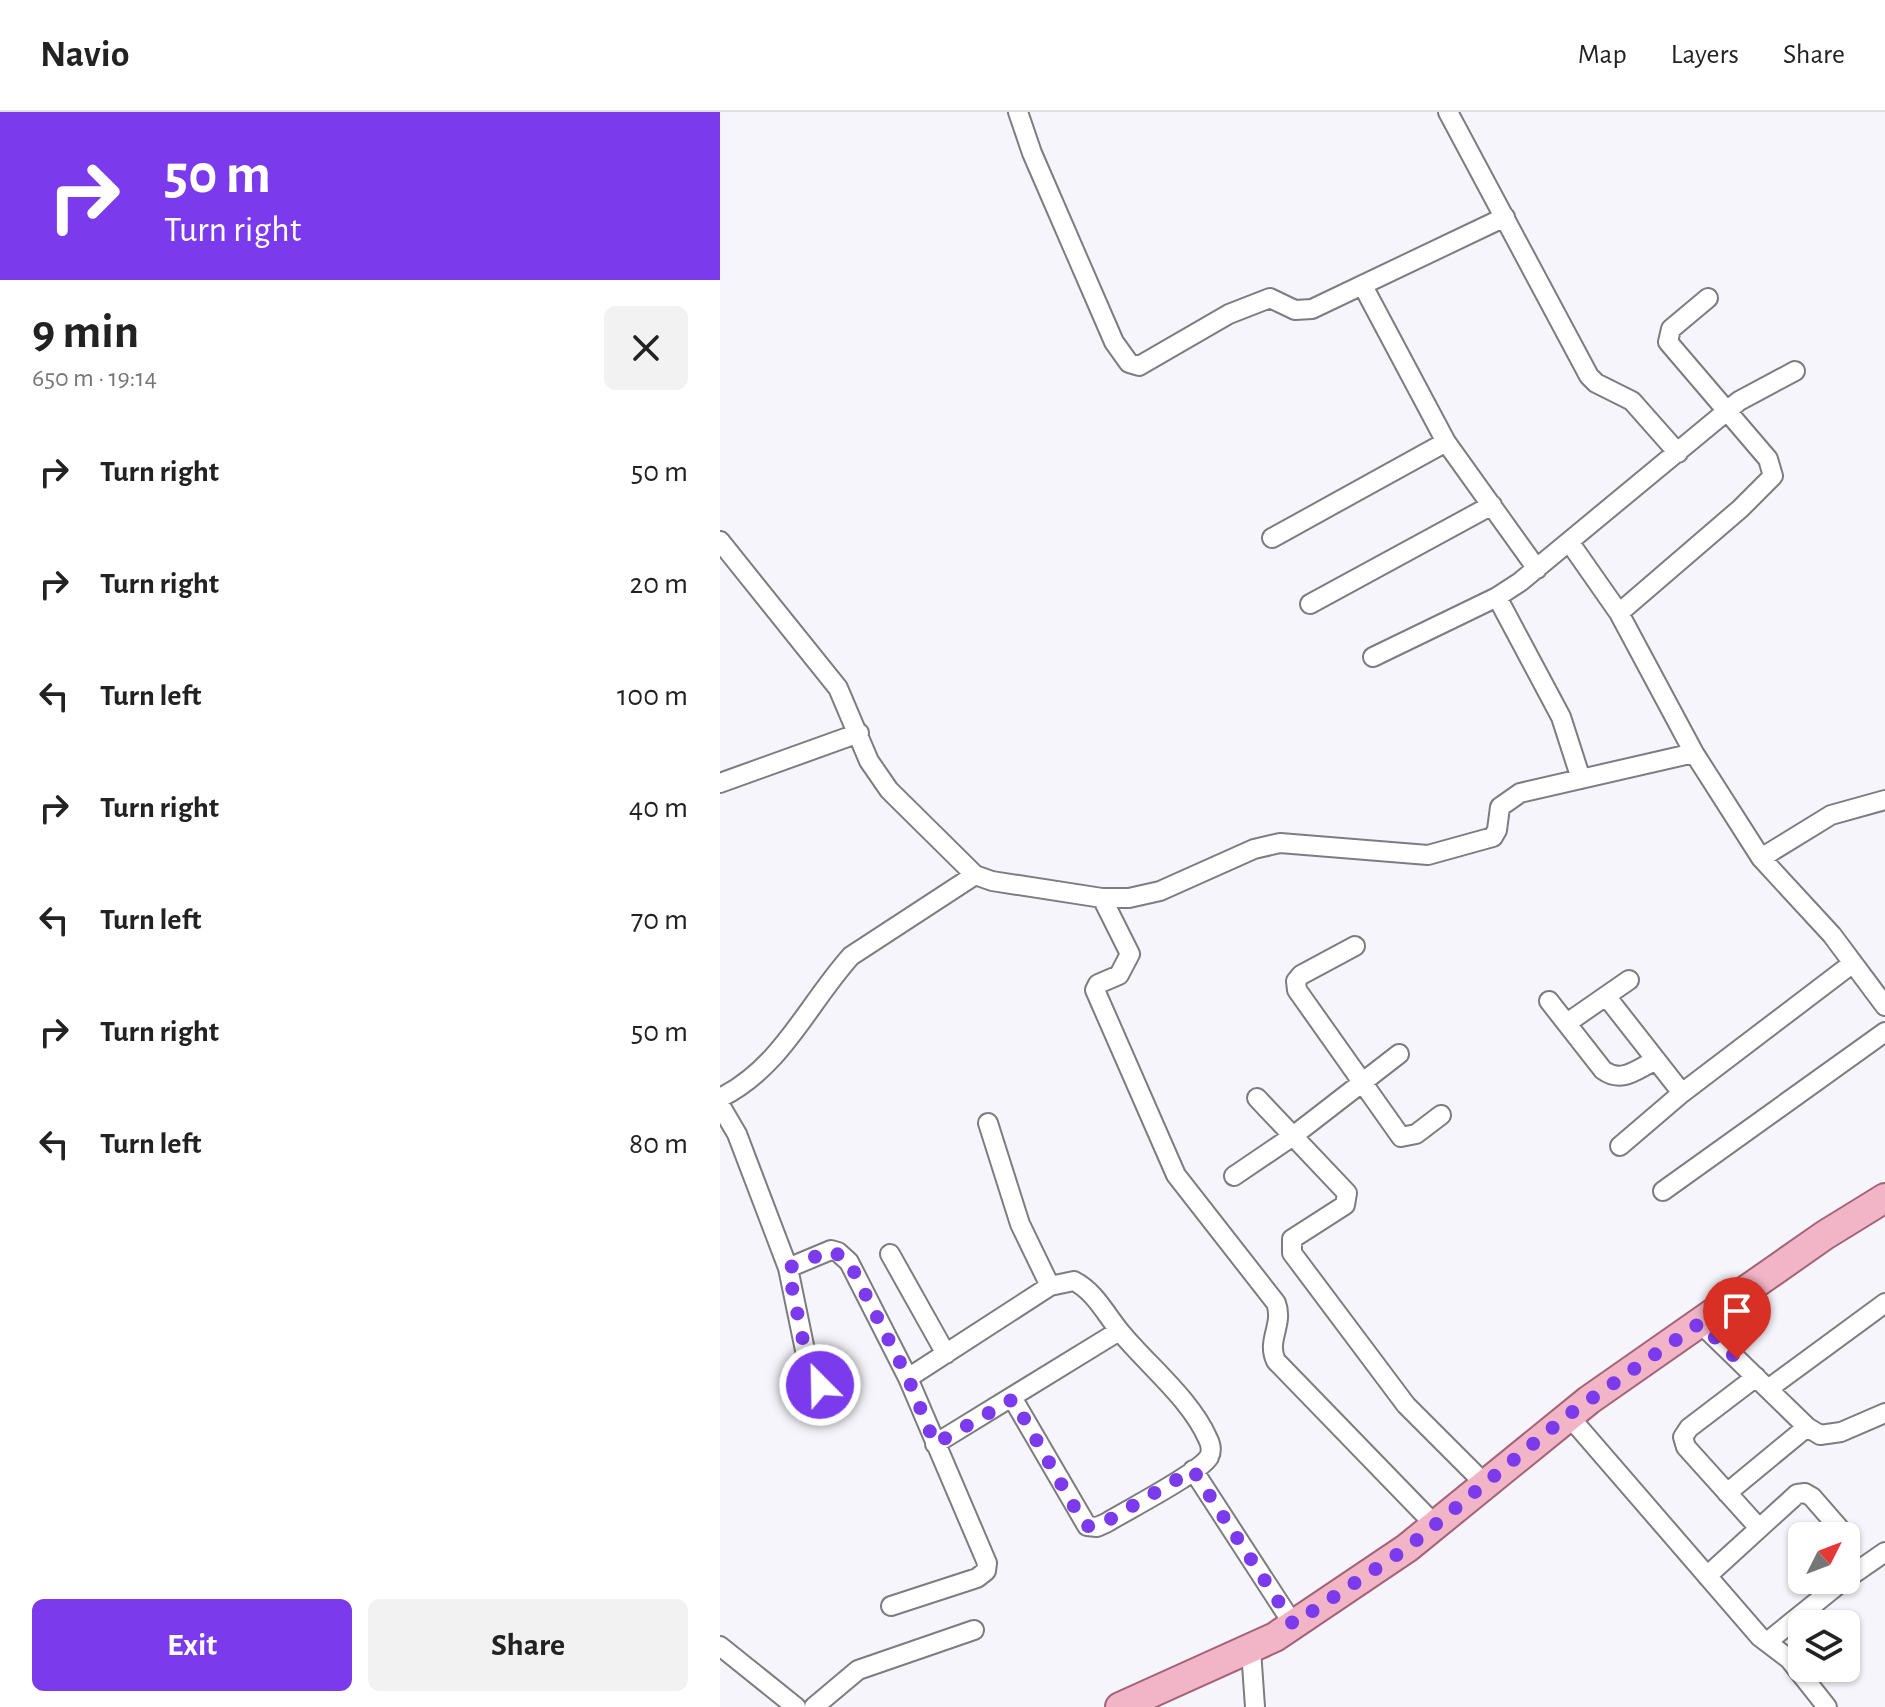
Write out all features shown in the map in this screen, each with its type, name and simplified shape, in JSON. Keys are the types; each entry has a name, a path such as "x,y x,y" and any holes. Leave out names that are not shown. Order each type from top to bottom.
{"main road":[{"path":"1120,1707 1251,1650 1392,1559 1568,1415 1825,1235 1885,1198"}],"street":[{"path":"1018,112 1032,153 1114,342 1129,363 1139,366 1255,302 1277,298 1295,310 1305,310 1363,286 1505,217"},
{"path":"1448,112 1589,376 1596,383 1632,401 1678,453"},
{"path":"1363,286 1446,442 1537,569"},
{"path":"1619,613 1740,509 1773,476 1768,459 1668,342 1671,329 1708,298"},
{"path":"1373,657 1497,597 1570,543 1725,412 1795,371"},
{"path":"1272,538 1446,442"},
{"path":"1310,604 1492,505"},
{"path":"720,541 838,688 869,761 889,790 975,875 992,881 1102,898 1129,898 1160,891 1254,849 1280,843 1428,855 1493,837 1500,807 1507,799 1520,793 1694,753"},
{"path":"1570,543 1619,613 1694,753 1761,858 1832,935 1885,1006"},
{"path":"1497,597 1561,717 1581,779"},
{"path":"720,783 859,733"},
{"path":"1761,858 1820,820 1885,800"},
{"path":"720,1098 743,1086 781,1051 851,956 975,875"},
{"path":"1102,898 1130,954 1119,975 1098,984 1095,990 1176,1175 1276,1303 1280,1314 1271,1351 1276,1361 1435,1525"},
{"path":"1355,946 1301,975 1296,981 1301,999 1401,1137 1416,1134 1441,1115"},
{"path":"1620,1146 1682,1093 1853,963"},
{"path":"1567,1023 1629,980"},
{"path":"1606,996 1682,1093"},
{"path":"1549,1001 1603,1070 1613,1077 1624,1077 1656,1060"},
{"path":"1663,1191 1885,1032"},
{"path":"1234,1176 1293,1136 1399,1054"},
{"path":"1257,1098 1342,1186 1348,1199 1345,1205 1292,1239 1292,1253 1406,1405 1485,1484"},
{"path":"720,1105 737,1134 788,1268 806,1355 831,1405"},
{"path":"988,1123 1020,1224 1050,1286"},
{"path":"788,1268 831,1250 844,1256 908,1378 984,1553 986,1571 977,1578 891,1606"},
{"path":"890,1254 946,1354"},
{"path":"908,1378 1050,1286 1074,1281 1083,1285 1184,1404 1208,1438 1211,1449 1208,1458 1193,1470 1106,1523 1097,1527 1087,1526 1013,1399"},
{"path":"1759,1528 1686,1447 1683,1437 1689,1428 1885,1303"},
{"path":"1700,1323 1807,1427 1820,1435 1830,1435 1885,1413"},
{"path":"935,1444 1013,1399 1119,1331"},
{"path":"1568,1415 1707,1576 1767,1642 1789,1659 1827,1707"},
{"path":"1727,1493 1807,1427"},
{"path":"1193,1470 1293,1624"},
{"path":"1707,1576 1797,1494 1805,1493 1833,1522"},
{"path":"1860,1568 1885,1552"},
{"path":"1860,1553 1868,1562"},
{"path":"1767,1642 1826,1594"},
{"path":"814,1707 858,1670 974,1630"},
{"path":"720,1646 796,1707"},
{"path":"1251,1650 1255,1707"}],"route":[{"path":"820,1385 806,1355 788,1268 831,1250 849,1262 908,1378 935,1444 1013,1399 1087,1526 1097,1527 1106,1523 1193,1470 1293,1624 1407,1548 1568,1415 1700,1323 1737,1359"}]}
